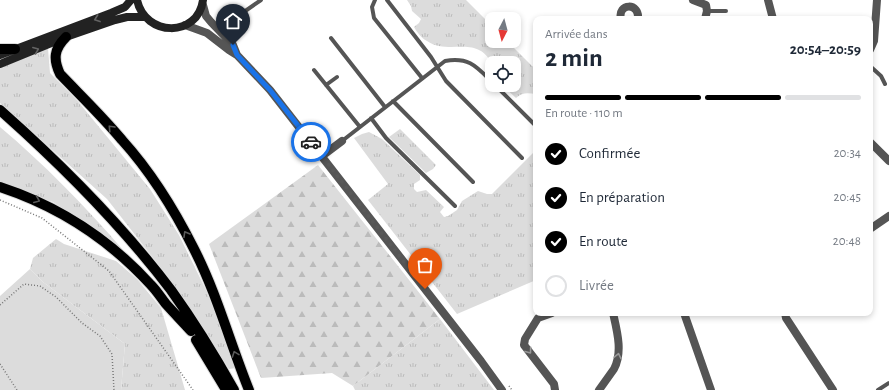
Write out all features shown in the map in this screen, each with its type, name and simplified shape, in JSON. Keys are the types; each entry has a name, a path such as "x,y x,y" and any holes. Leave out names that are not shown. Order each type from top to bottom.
{"main road":[{"path":"0,55 111,13 125,7 131,0"},
{"path":"136,0 144,17 151,23 159,27 172,28 185,25 196,17 203,2"},
{"path":"0,64 66,37 115,20 127,17 144,17"},
{"path":"66,37 59,44 55,61 60,74 123,140 167,202 194,249 214,296 249,390"},
{"path":"0,49 15,49"},
{"path":"0,110 43,148 90,196 131,242 171,291 215,357 234,390"},
{"path":"0,119 86,200 127,245 168,298 191,331 226,390"},
{"path":"0,187 21,194 56,210 114,249 153,286 191,331"}],"street":[{"path":"693,0 706,5 706,15"},
{"path":"768,0 772,16"},
{"path":"873,43 877,0"},
{"path":"203,2 206,16 233,45 237,55"},
{"path":"621,16 620,12 623,8 628,6 636,10 638,16"},
{"path":"185,25 207,33 237,55 270,90 502,390"},
{"path":"322,156 342,142"},
{"path":"873,145 889,161"},
{"path":"873,227 889,216"},
{"path":"544,316 538,318 525,340 524,345 554,384 555,390"},
{"path":"599,390 614,368 618,358 619,349 614,316"},
{"path":"685,316 711,390"},
{"path":"786,316 833,390"}],"lane":[{"path":"218,30 261,0"},
{"path":"375,0 372,7 374,18 422,78"},
{"path":"387,0 431,57 446,82 522,158"},
{"path":"706,15 726,11"},
{"path":"331,38 385,107"},
{"path":"342,142 392,101 445,61 462,60 471,63 485,76"},
{"path":"873,69 881,76 885,84"},
{"path":"314,70 360,127"},
{"path":"326,85 337,76"},
{"path":"502,92 533,123"},
{"path":"392,101 473,182"},
{"path":"371,118 386,138 455,206"},
{"path":"878,390 889,383"}],"path":[{"path":"0,200 42,218 109,271 193,390"},
{"path":"0,305 24,284 40,286 56,297 82,324 100,336 112,354 114,390"},
{"path":"0,364 17,390"}],"green space":[{"path":"407,0 466,0 485,19 485,48 514,48 533,67 533,94 523,94 516,98 510,92 521,92 521,56 487,56 479,50 471,47 444,47 435,45 419,35 414,27 421,19 412,11"},
{"path":"48,48 50,73 76,99 150,189 179,235 207,292 236,368 229,369 168,277 107,199 0,103 0,68"},
{"path":"0,127 64,186 123,250 53,202 0,184"},
{"path":"400,129 436,165 433,169 426,173 389,137"},
{"path":"369,132 382,139 420,175 420,180 414,184 414,189 417,192 426,190 444,207 440,212 444,217 457,210 462,201 478,191 492,194 533,153 533,281 457,314 368,200 388,184 354,138"},
{"path":"318,165 440,319 353,386 332,373 261,378 209,244"},
{"path":"56,239 64,244 116,261 137,279 161,308 185,390 121,390 125,344 43,282 30,269 33,258"},
{"path":"30,269 43,282 125,344 121,390 0,390 0,296"},
{"path":"440,319 494,390 355,390 353,386"}],"way so far":[{"path":"311,142 425,289"}],"route":[{"path":"233,45 237,55 270,90 311,142"}]}
